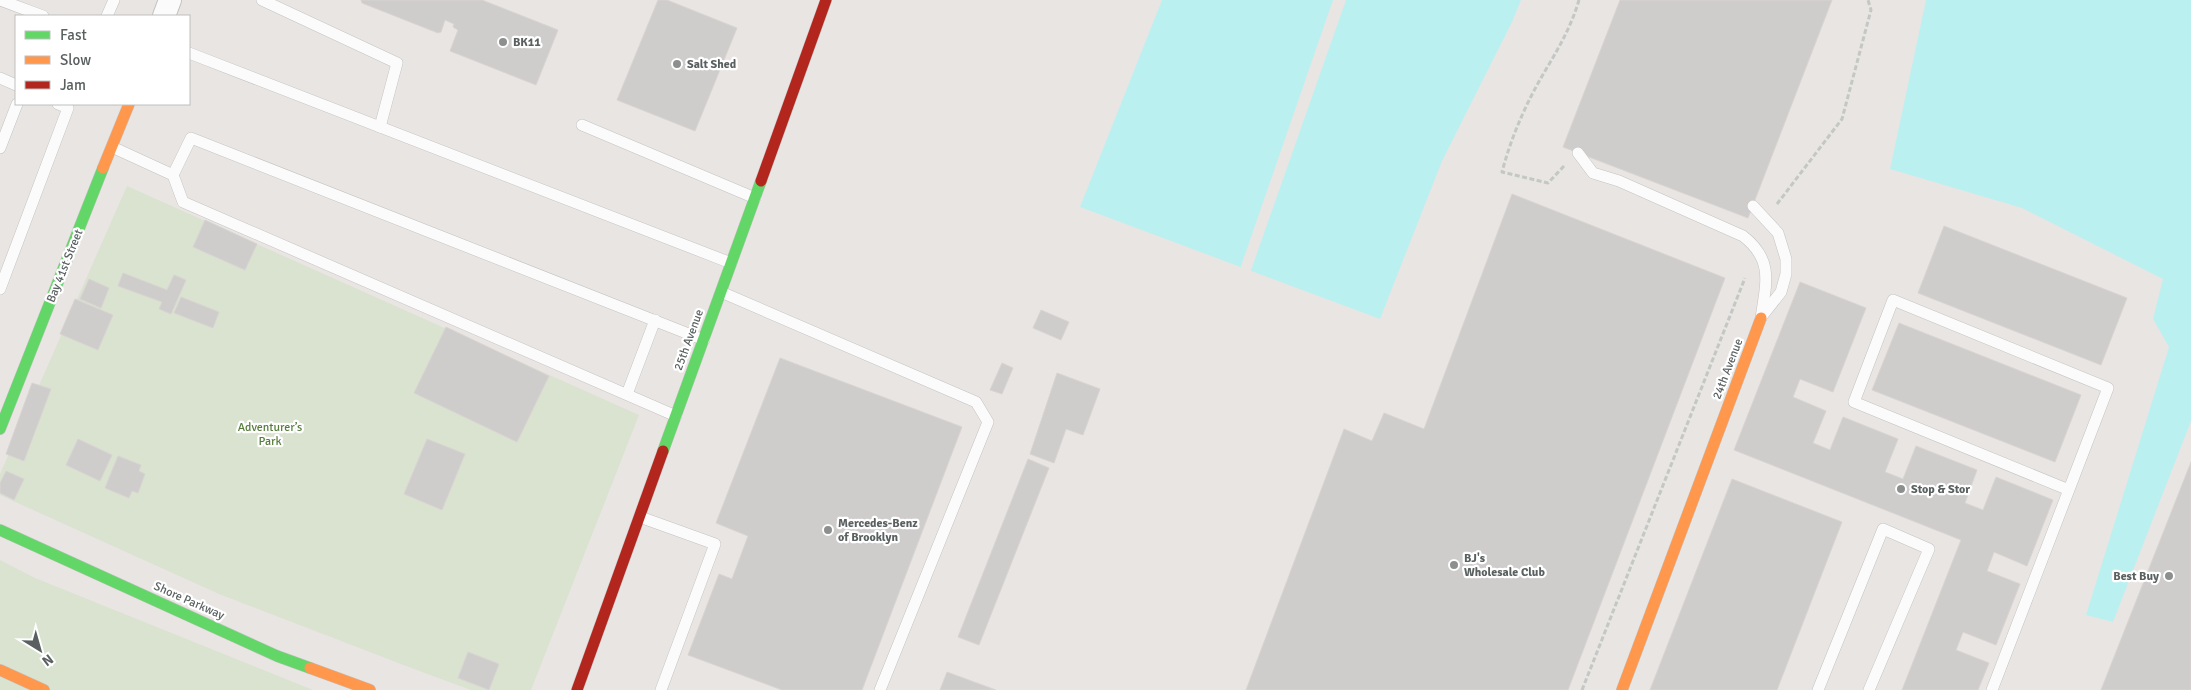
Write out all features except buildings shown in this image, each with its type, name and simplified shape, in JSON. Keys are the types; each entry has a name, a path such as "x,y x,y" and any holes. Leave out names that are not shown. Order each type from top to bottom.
{"main road":[{"name":"25th Avenue","path":"577,690 826,0"},
{"name":"Bay 41st Street","path":"0,429 129,105"},
{"name":"24th Avenue","path":"1622,690 1761,318"},
{"name":"Shore Parkway","path":"0,530 277,656 370,690"},
{"path":"0,670 44,690"}],"street":[{"path":"164,15 170,0"}],"lane":[{"path":"0,0 40,15"},
{"path":"107,15 114,0"},
{"path":"262,0 397,63 380,127"},
{"path":"190,53 732,263"},
{"path":"0,78 15,85"},
{"path":"0,148 17,105"},
{"path":"0,288 68,108 60,105"},
{"path":"582,125 755,198"},
{"path":"172,175 191,138 704,340"},
{"path":"112,147 172,175 183,202 677,416"},
{"name":"24th Avenue","path":"1578,153 1593,173 1619,181 1743,236 1757,247 1764,266 1766,279 1761,318"},
{"path":"1753,206 1778,233 1786,259 1786,274 1781,292 1761,318"},
{"path":"721,292 976,402 988,422 880,690"},
{"path":"1992,690 2069,490 2108,388 1894,300 1854,402 2069,490"},
{"path":"626,394 655,320"},
{"path":"640,517 715,544 661,690"},
{"path":"1818,690 1884,529 1929,549 1869,690"}],"path":[{"path":"1578,153 1548,183 1502,172 1511,140 1543,74 1563,42 1579,0"},
{"path":"1772,210 1842,119 1871,10 1868,0"},
{"path":"1582,690 1745,277"}],"green space":[{"name":"Adventurer’s Park","path":"127,186 639,415 531,690 471,690 219,594 0,495 0,474"},
{"path":"0,560 35,578 313,690 0,690"}],"water":[{"path":"1162,0 1521,0 1512,22 1442,161 1380,319 1080,207"},
{"path":"1926,0 2191,0 2191,421 2113,622 2086,615 2169,347 2153,319 2163,279 2022,208 1890,169"}],"pier":[{"path":"1333,0 1346,0 1250,273 1240,269"}],"traffic: fast":[{"path":"0,429 103,168"},
{"path":"663,451 761,181"},
{"path":"0,530 277,656 310,668"}],"traffic: slow":[{"path":"103,168 129,105"},
{"path":"1622,690 1761,318"},
{"path":"310,668 370,690"},
{"path":"0,670 44,690"}],"traffic: jam":[{"path":"761,181 826,0"},
{"path":"577,690 663,451"}],"place":[{"name":"BK11","path":"503,42"},
{"name":"Salt Shed","path":"677,64"},
{"name":"Stop & Stor","path":"1901,489"},
{"name":"Mercedes-Benz of Brooklyn","path":"828,530"},
{"name":"BJ's Wholesale Club","path":"1454,565"},
{"name":"Best Buy","path":"2169,576"}]}
